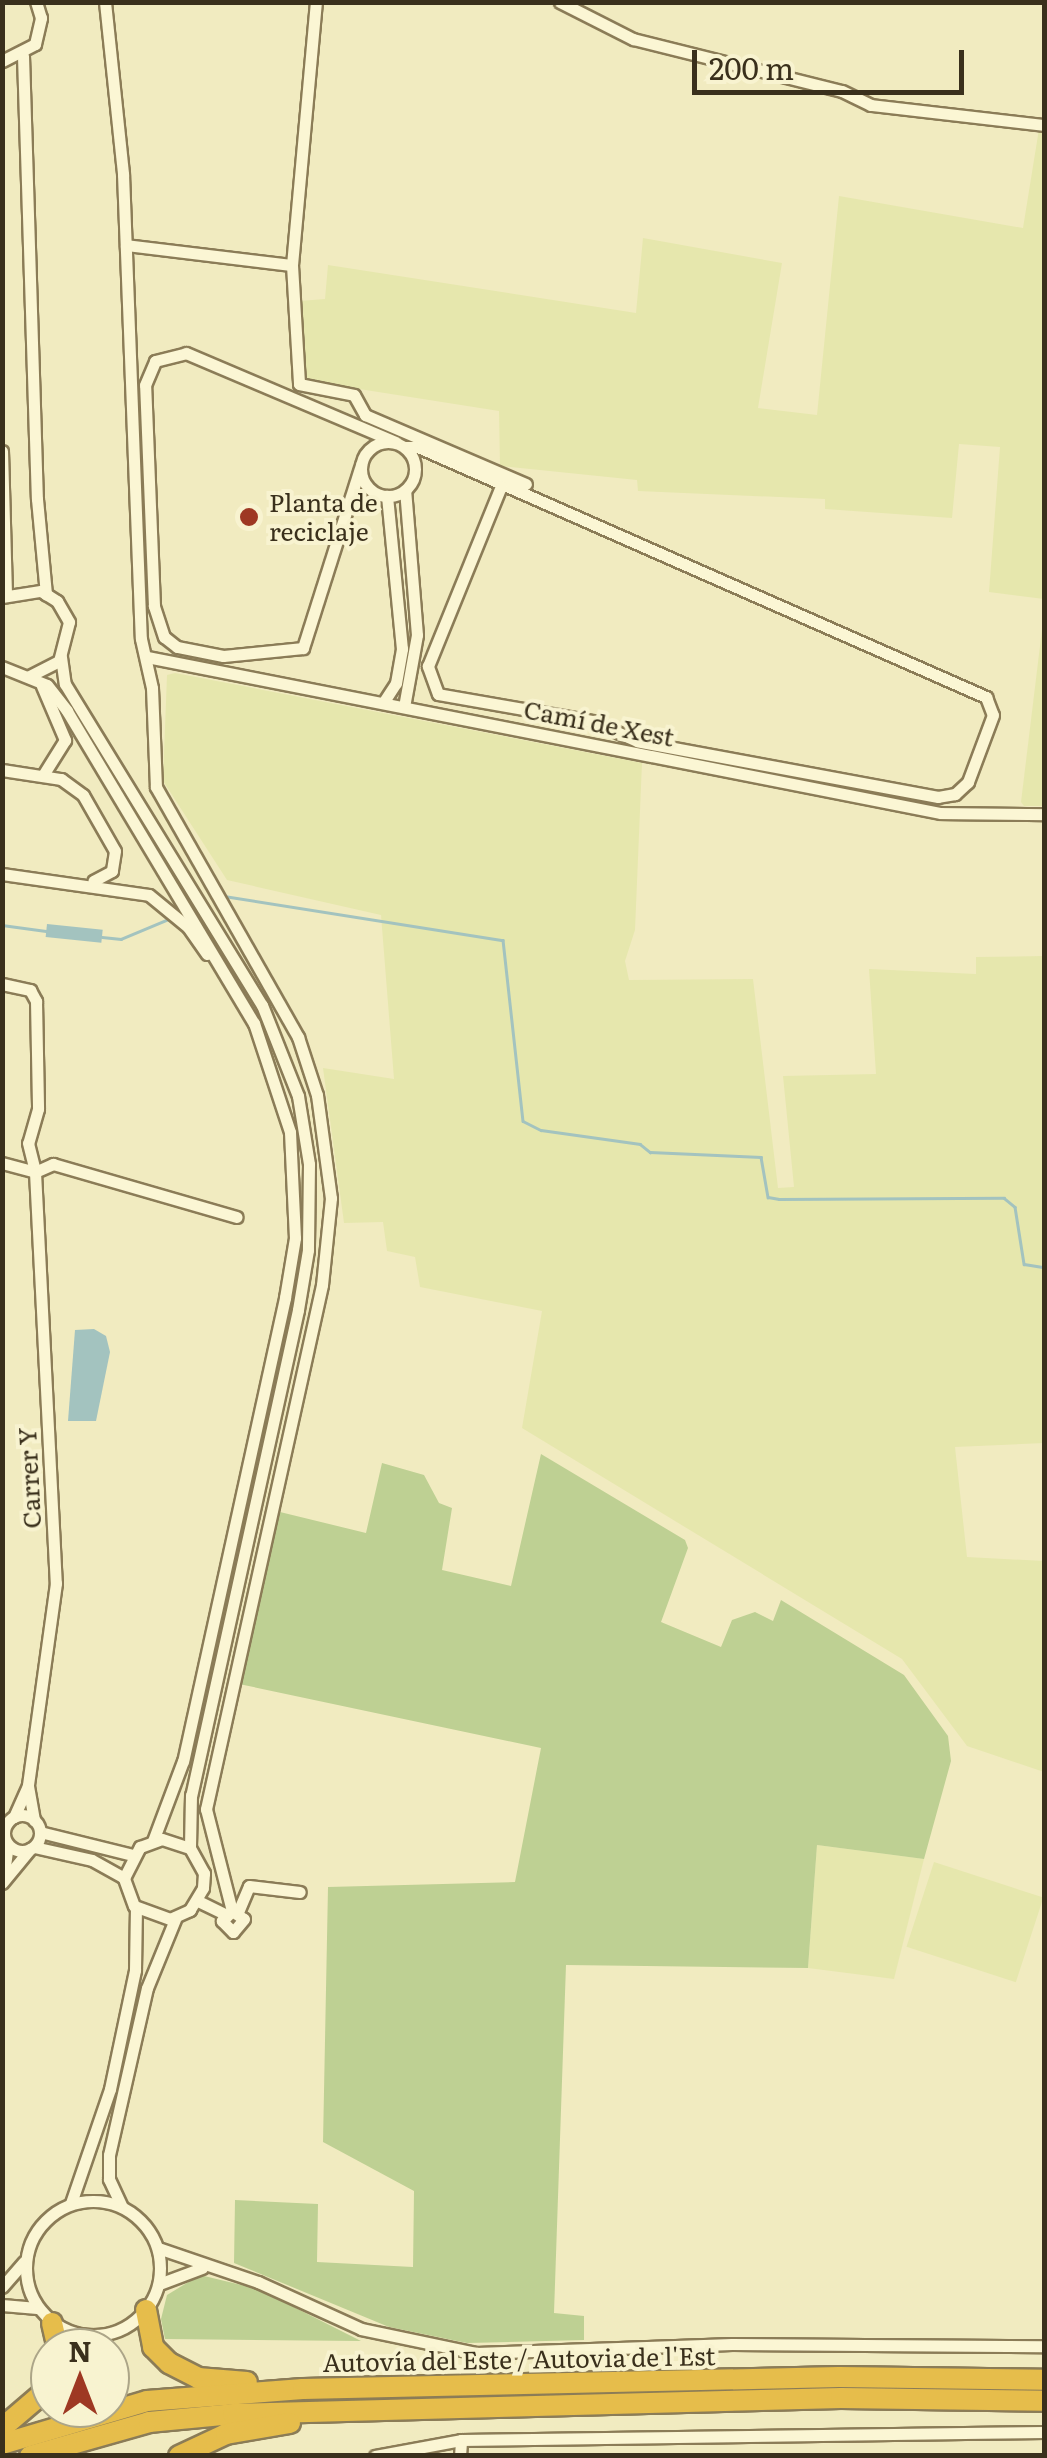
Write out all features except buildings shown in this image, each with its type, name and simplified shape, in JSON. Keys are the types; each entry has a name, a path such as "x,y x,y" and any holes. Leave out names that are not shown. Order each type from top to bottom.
{"highway":[{"path":"146,2310 153,2347 198,2378 303,2389"},
{"path":"44,2315 50,2328"},
{"name":"Autovía del Este / Autovia de l'Est","path":"2,2444 146,2401 303,2389 857,2377 1044,2380"},
{"name":"Autovía del Este / Autovia de l'Est","path":"30,2456 149,2422 840,2398 1044,2401"},
{"path":"2,2428 30,2404"},
{"path":"178,2456 226,2434 454,2410"}],"street":[{"path":"36,2 40,33 23,56 40,565 46,594 69,622 62,657 65,684 262,1005 298,1096 309,1164 300,1295 191,1795 190,1848 204,1873 198,1901 176,1916 147,1988 108,2156 109,2179 122,2207"},
{"path":"105,2 126,245 140,639 147,657 156,787 298,1037 317,1096 331,1198 322,1285 206,1809 232,1912"},
{"path":"316,2 292,265 298,384 354,395 365,415 526,484"},
{"path":"560,2 634,40 842,91 871,105 1044,125"},
{"path":"2,61 23,56"},
{"path":"126,245 292,265"},
{"path":"351,421 364,430 370,448 361,465 303,648 223,656 177,647 164,637 154,606 145,385 155,362 186,353 351,421 986,697 993,715 968,782 956,794 938,797 636,741 592,720 438,694 428,666 500,486"},
{"path":"370,448 401,445"},
{"path":"401,445 416,468"},
{"path":"2,451 4,595 24,589 46,594"},
{"path":"416,468 450,464"},
{"path":"361,465 381,494 402,649 396,683 382,703"},
{"path":"404,707 417,635 405,490 416,468"},
{"path":"352,499 405,490"},
{"path":"34,678 62,657"},
{"name":"Camí de Xest","path":"147,657 941,812 1044,814"},
{"path":"2,668 34,678 67,711 254,1023 279,1084 295,1190 296,1238 183,1760 153,1841 133,1854 124,1878"},
{"path":"34,678 65,740 44,774"},
{"path":"2,770 44,774 73,784 112,840 112,870 89,883"},
{"path":"2,874 89,883 148,895 188,927 210,958 270,1077 295,1190"},
{"name":"Carrer Y","path":"2,984 30,990 36,1001 38,1109 28,1143 35,1172 56,1583 28,1786 37,1826"},
{"path":"2,1163 35,1172 53,1164 237,1217"},
{"name":"Carrer Y","path":"2,1882 9,1819 28,1786"},
{"path":"9,1819 133,1854"},
{"path":"2,1882 32,1848 37,1826"},
{"path":"153,1841 190,1848"},
{"path":"5,1842 92,1860 124,1878 136,1907 135,1970 110,2089 72,2203"},
{"path":"232,1912 249,1886 300,1892"},
{"path":"198,1901 232,1912"},
{"path":"136,1907 149,1916 176,1916"},
{"path":"2,2288 24,2262 40,2226 72,2203 97,2200 122,2207 144,2224 158,2248 159,2284 146,2310 127,2327 102,2336 76,2334 44,2315 2,2304"},
{"path":"158,2248 204,2268 258,2282 401,2342 476,2353 732,2344 1044,2346"},
{"path":"24,2262 44,2315"},
{"path":"159,2284 204,2268"},
{"path":"375,2456 461,2440 1044,2432"},
{"path":"460,2456 461,2440"}],"green space":[{"path":"1039,129 1044,129 1044,599 989,592 1000,447 959,444 952,518 825,509 825,499 638,491 637,480 500,466 499,411 302,380 300,301 325,299 328,265 636,313 643,238 782,263 758,408 817,415 839,196 1023,228"},
{"path":"1044,613 1044,806 1024,806 1021,802"},
{"path":"175,673 642,763 635,930 625,961 629,980 753,979 778,1188 794,1187 783,1076 876,1074 869,969 976,974 976,957 1044,956 1044,1443 955,1447 967,1557 1044,1561 1044,1772 967,1746 902,1659 522,1428 542,1311 420,1287 415,1257 387,1251 383,1222 344,1223 323,1068 394,1079 381,915 227,880 163,781 167,675"},
{"path":"541,1454 685,1540 688,1548 661,1622 721,1647 732,1620 755,1612 773,1621 781,1600 904,1675 948,1736 951,1761 924,1859 817,1845 808,1968 566,1965 554,2313 584,2316 584,2340 467,2343 389,2327 234,2263 235,2200 318,2204 317,2262 413,2267 414,2191 323,2142 328,1887 515,1882 541,1748 239,1684 280,1512 366,1533 382,1463 424,1475 439,1503 452,1508 442,1570 511,1586"},
{"path":"817,1845 924,1859 894,1979 808,1968"},
{"path":"934,1862 1043,1898 1016,1982 906,1947"},
{"path":"200,2275 258,2289 361,2341 165,2339 161,2319 167,2295"}],"water":[{"path":"47,924 103,930 101,943 46,937"},
{"path":"94,1329 106,1336 110,1352 96,1421 68,1421 75,1330"}],"waterway":[{"path":"224,896 503,940 523,1121 541,1130 640,1144 650,1152 761,1157 768,1197 779,1199 1004,1198 1015,1207 1024,1264 1044,1267"},
{"path":"102,937 121,939 171,918"},
{"path":"2,925 46,931"}],"place":[{"name":"Planta de reciclaje","path":"249,517"}]}
